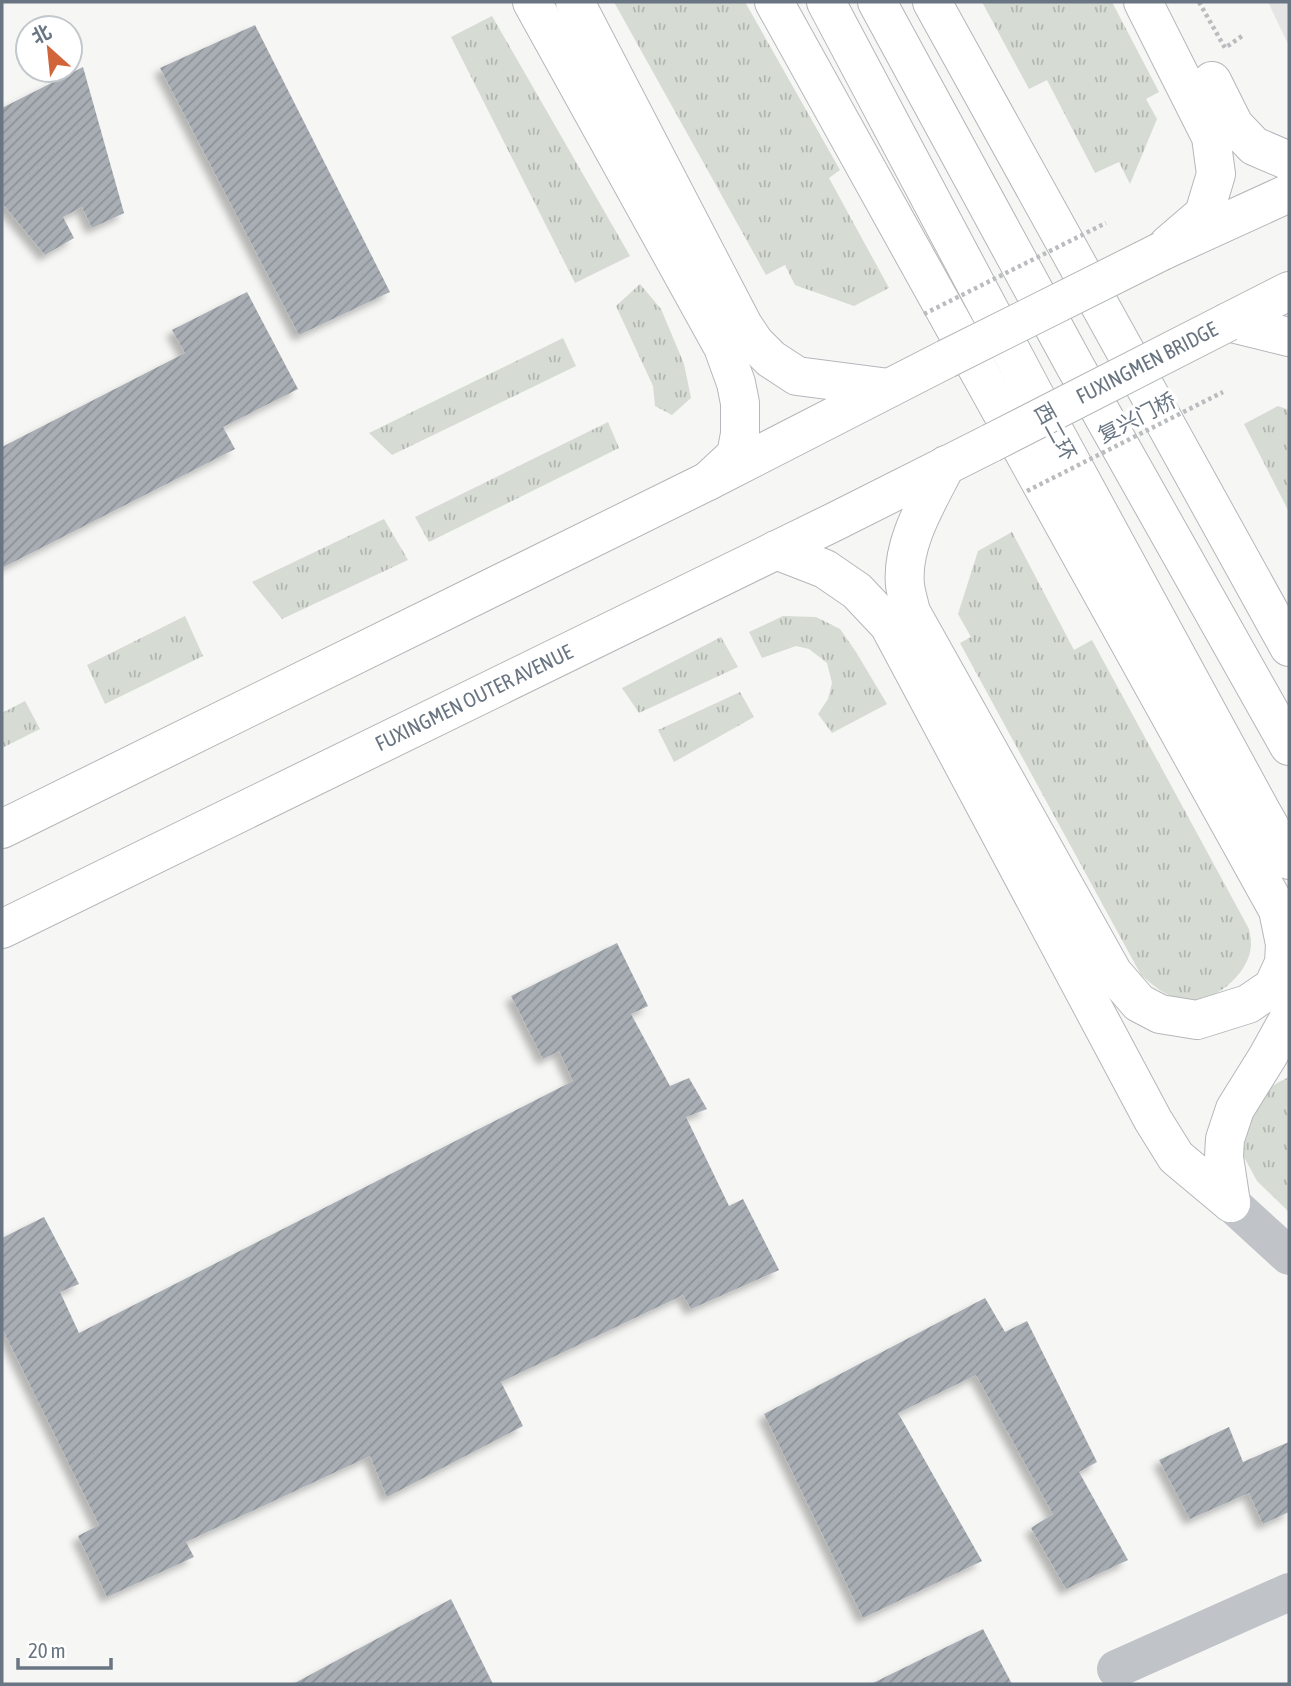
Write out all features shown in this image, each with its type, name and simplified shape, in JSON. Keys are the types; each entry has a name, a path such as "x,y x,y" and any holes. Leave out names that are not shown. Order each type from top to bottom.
{"main road":[{"path":"532,2 723,347 740,403 740,434 736,455 708,481"},
{"path":"575,2 743,325 755,343 771,359 797,376 889,388"},
{"path":"774,2 1278,910 1285,944 1284,963 1273,987 1248,1004 1197,1020 1160,1014 1139,1003 1113,973 1076,909 911,612 905,584 906,559 918,518 946,466"},
{"name":"西二环","path":"826,2 1034,394 1289,860"},
{"path":"877,2 1075,366 1289,746"},
{"path":"932,2 1289,647"},
{"path":"1143,2 1211,137 1216,174 1204,214 1162,251"},
{"path":"1173,2 1234,125 1254,146 1289,161"},
{"path":"2,829 708,481 1162,251 1289,193"},
{"name":"FUXINGMEN BRIDGE","path":"946,466 1289,291"},
{"path":"1228,322 1289,337"},
{"name":"FUXINGMEN OUTER AVENUE","path":"2,929 946,466"},
{"path":"776,551 825,569 858,591 889,625 1153,1120 1176,1157 1230,1203"},
{"path":"1261,811 1289,882"},
{"path":"1230,1203 1224,1157 1225,1139 1235,1109 1289,1018"}],"street":[{"path":"1230,1203 1289,1256"},
{"path":"1116,1669 1289,1592"}],"path":[{"path":"1199,2 1224,47 1242,36"},
{"path":"924,314 1106,223"},
{"name":"复兴门桥","path":"1027,491 1223,392"}],"shaded area":[{"path":"1268,2 1289,2 1289,46"}],"green space":[{"path":"614,2 745,2 840,170 829,178 889,288 854,306 795,285 785,265 766,275"},
{"path":"982,2 1112,2 1159,92 1146,99 1157,119 1130,184 1119,162 1095,173 1047,80 1029,89"},
{"path":"492,16 630,256 575,283 451,37"},
{"path":"640,284 661,309 684,364 691,398 672,415 655,406 653,386 616,306"},
{"path":"563,338 576,366 392,455 369,433"},
{"path":"1278,406 1289,410 1289,512 1244,424"},
{"path":"608,422 619,448 429,542 415,517"},
{"path":"384,519 408,560 282,619 252,582"},
{"path":"1012,532 1074,650 1092,640 1249,929 1251,945 1244,967 1227,986 1205,998 1193,1001 1170,996 1141,975 960,643 971,637 958,614 978,551"},
{"path":"185,616 203,656 105,704 87,665"},
{"path":"783,616 816,617 840,629 887,704 832,733 818,714 828,699 832,683 827,663 809,649 796,646 762,658 749,632"},
{"path":"721,637 738,667 639,713 622,688"},
{"path":"740,692 754,717 674,762 658,730"},
{"path":"25,701 40,729 2,748 2,713"},
{"path":"1289,1077 1289,1212 1257,1181 1244,1157 1241,1128 1256,1099"}],"building":[{"path":"255,25 390,292 299,335 160,68"},
{"path":"84,71 124,213 92,228 82,207 63,217 74,238 45,255 2,203 2,108 49,84 84,84"},
{"path":"247,292 298,389 223,427 235,449 2,568 2,447 185,353 172,330"},
{"path":"617,943 648,1006 631,1014 670,1086 689,1078 707,1109 686,1117 729,1206 743,1199 779,1270 691,1309 683,1295 501,1382 523,1426 387,1497 370,1456 186,1542 194,1557 107,1597 78,1536 99,1525 2,1328 2,1238 44,1217 79,1284 60,1292 79,1333 573,1081 559,1051 543,1059 511,996"},
{"path":"985,1298 1005,1332 1027,1321 1097,1462 1079,1472 1128,1560 1066,1589 1031,1528 1053,1514 976,1375 898,1413 982,1561 863,1618 764,1414"},
{"path":"1229,1427 1243,1462 1289,1442 1289,1512 1263,1524 1249,1493 1190,1519 1159,1460"},
{"path":"451,1599 493,1684 293,1684"},
{"path":"983,1629 1012,1684 871,1684"}]}
